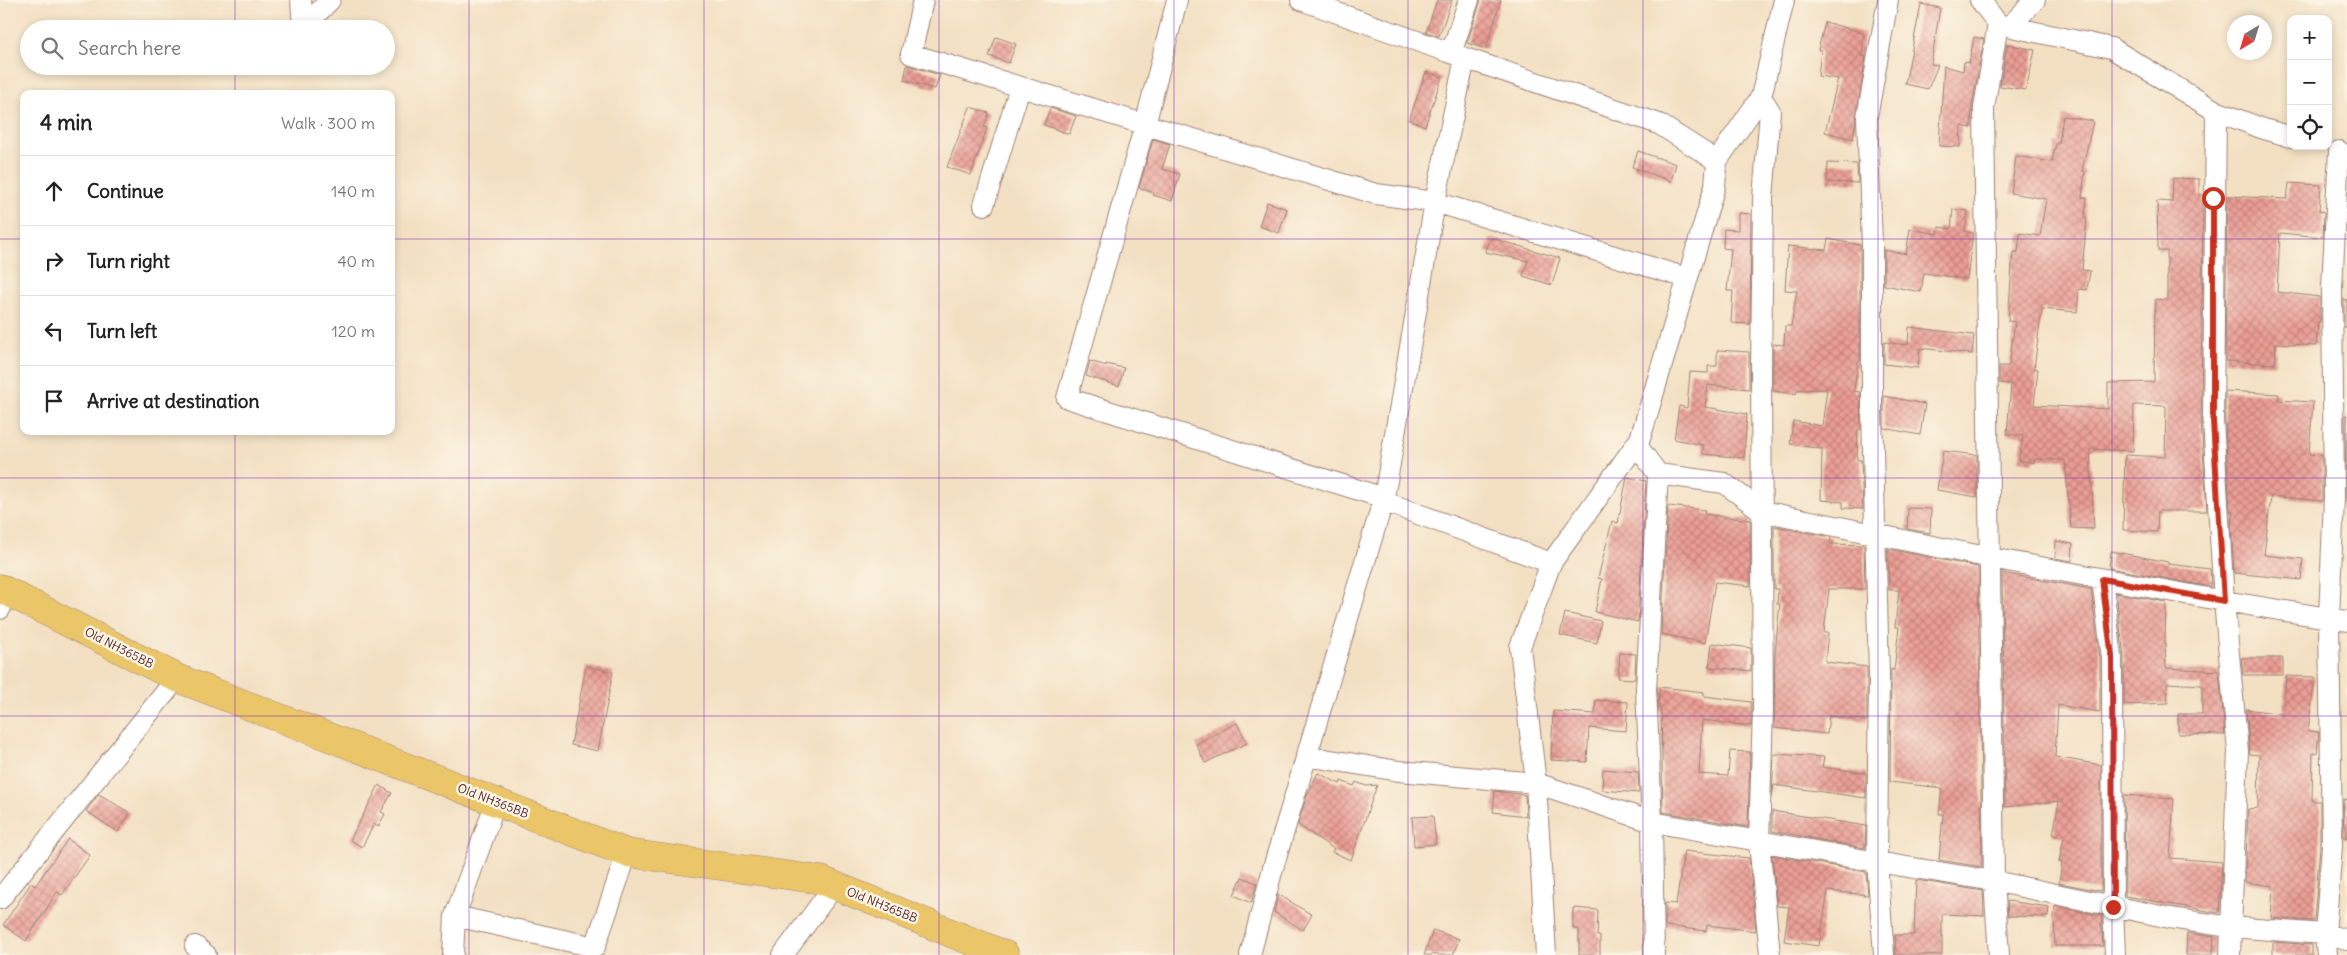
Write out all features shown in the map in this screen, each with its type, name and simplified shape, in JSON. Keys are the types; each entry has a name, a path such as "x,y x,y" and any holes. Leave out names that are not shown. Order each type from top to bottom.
{"main road":[{"name":"Old NH365BB","path":"3,596 177,678 627,853 821,880 1005,955"}],"street":[{"path":"301,0 303,20"},
{"path":"311,20 330,0"},
{"path":"923,0 911,54 1376,194 1435,202 1687,278"},
{"path":"1177,0 1145,125 1068,398 1384,498 1391,504 1551,563"},
{"path":"1301,0 1659,124 1717,161"},
{"path":"1250,955 1273,868 1384,498 1435,202 1458,55 1469,0"},
{"path":"1546,955 1536,783 1520,647 1551,563 1640,439 1715,186 1717,161 1761,97 1784,0"},
{"path":"1884,955 1877,862 1879,674 1877,534 1872,414 1872,245 1867,117 1888,0"},
{"path":"1980,0 2004,25 2110,48 2216,110 2261,128 2287,136"},
{"path":"1999,955 1994,881 1991,558 1984,279 1984,108 2004,25 2035,0"},
{"path":"984,205 1020,87"},
{"path":"1761,97 1770,111 1763,198 1763,709 1759,842 1770,955"},
{"path":"2216,110 2213,198 2213,421 2224,601 2238,751 2230,955"},
{"path":"2328,955 2325,934 2332,846 2338,619 2334,498 2332,288 2336,150"},
{"path":"1636,444 1658,474 1646,689 1652,822 1654,955"},
{"path":"1658,474 1724,483 1762,511 2102,579 2338,619"},
{"path":"2102,579 2112,658 2113,907 2115,955"},
{"path":"0,899 177,678"},
{"path":"1306,756 1399,770 1536,783 1652,822 1759,842 1994,881 2113,907 2230,927 2325,934 2347,940"},
{"path":"453,955 455,916 496,802"},
{"path":"455,916 596,947 627,853"},
{"path":"783,955 834,886"}],"building":[{"path":"1437,0 1452,0 1439,36 1426,32"},
{"path":"1481,0 1501,0 1486,49 1467,43"},
{"path":"1921,4 1940,8 1931,64 1938,65 1928,89 1905,84"},
{"path":"1825,22 1864,33 1862,56 1866,56 1853,139 1825,132 1838,79 1818,76 1821,50 1818,50"},
{"path":"996,37 1016,44 1009,63 989,56"},
{"path":"1974,37 1984,39 1972,106 1971,128 1961,126 1960,147 1939,146 1944,66 1963,71 1964,62 1969,63"},
{"path":"2007,44 2035,50 2026,90 2000,86"},
{"path":"907,65 940,75 935,89 904,80"},
{"path":"1426,72 1442,77 1425,126 1409,120"},
{"path":"970,107 989,113 984,127 987,128 971,175 947,167"},
{"path":"1050,108 1076,116 1069,134 1044,125"},
{"path":"2063,116 2093,121 2082,171 2085,171 2082,197 2087,198 2085,218 2087,218 2082,270 2090,271 2087,290 2079,289 2077,312 2042,309 2034,368 2038,369 2034,405 2108,409 2108,383 2154,382 2155,299 2167,300 2167,251 2158,251 2157,201 2172,202 2173,178 2199,179 2199,195 2203,195 2201,421 2207,511 2158,511 2157,532 2123,530 2125,455 2165,457 2166,406 2134,405 2133,451 2090,449 2094,529 2071,528 2065,460 2035,459 2034,463 2019,460 2023,436 2007,434 2011,384 1999,383 1999,366 2009,366 2015,322 2008,321 2013,252 2018,252 2020,233 2040,236 2046,199 2011,193 2016,156 2052,162 2056,143 2059,143"},
{"path":"1153,139 1170,144 1162,169 1180,174 1172,201 1139,188"},
{"path":"1638,151 1676,164 1671,181 1632,167"},
{"path":"1828,163 1857,164 1858,183 1827,182"},
{"path":"2289,183 2321,185 2319,211 2324,212 2323,237 2280,233 2277,292 2320,297 2320,322 2318,322 2316,346 2276,343 2275,364 2225,361 2227,196 2287,199"},
{"path":"1267,202 1287,209 1279,233 1259,226"},
{"path":"1953,209 1968,211 1965,231 1973,233 1967,279 1924,273 1921,292 1884,285 1884,250 1906,254 1910,229 1938,234 1939,227 1951,229"},
{"path":"1738,213 1751,214 1750,324 1731,323 1733,291 1727,291 1731,249 1723,248 1724,229 1738,230"},
{"path":"1491,238 1560,258 1552,285 1523,276 1528,261 1485,252"},
{"path":"1828,239 1860,245 1860,361 1858,361 1854,391 1860,392 1861,429 1858,430 1857,460 1861,460 1863,509 1843,508 1843,502 1821,500 1822,449 1790,444 1793,421 1822,426 1827,389 1797,390 1796,394 1773,391 1773,344 1784,345 1785,326 1791,326 1797,291 1785,290 1788,246 1826,250"},
{"path":"2344,299 2347,300 2347,327 2344,327"},
{"path":"1909,327 1974,335 1972,354 1920,348 1918,368 1884,364 1884,342 1908,345"},
{"path":"1717,350 1749,352 1749,389 1708,385 1705,407 1747,414 1744,458 1703,454 1703,445 1674,439 1679,406 1687,408 1690,372 1708,373 1708,366 1717,366"},
{"path":"1090,361 1106,366 1106,364 1124,368 1119,386 1086,376"},
{"path":"2225,391 2279,394 2278,400 2313,402 2309,454 2322,455 2322,501 2271,496 2264,555 2303,559 2301,580 2234,573 2231,524 2233,511 2230,511"},
{"path":"1884,396 1925,404 1920,435 1884,428"},
{"path":"2345,415 2347,415 2347,503 2346,503"},
{"path":"1943,451 1977,455 1977,497 1937,490"},
{"path":"1627,477 1646,481 1638,622 1595,612 1602,579 1598,578 1612,521 1618,523"},
{"path":"1668,506 1705,510 1704,514 1750,520 1750,586 1715,582 1705,643 1661,634"},
{"path":"1908,508 1931,509 1930,533 1907,529"},
{"path":"1774,526 1831,537 1830,544 1864,545 1865,589 1829,589 1824,633 1828,633 1826,662 1867,667 1867,721 1829,716 1827,734 1774,728 1775,651 1780,604 1777,604 1778,589 1774,589"},
{"path":"2056,541 2073,544 2072,561 2055,558"},
{"path":"1888,549 1978,567 1982,867 1939,860 1943,814 1939,814 1942,788 1890,782 1891,669 1894,670 1899,627 1895,627 1899,590 1889,590"},
{"path":"2111,551 2168,562 2168,564 2210,569 2211,587 2109,568"},
{"path":"2002,573 2091,589 2100,659 2100,712 2058,705 2055,757 2101,765 2101,891 2059,883 2062,862 2059,862 2064,837 2053,835 2059,801 2005,807"},
{"path":"2116,593 2166,602 2166,668 2219,671 2225,735 2178,734 2178,714 2202,714 2202,685 2167,683 2168,703 2124,705 2124,657"},
{"path":"1565,613 1601,621 1597,643 1560,635"},
{"path":"1712,643 1751,648 1751,671 1709,667"},
{"path":"1620,653 1636,654 1635,679 1618,678"},
{"path":"2241,658 2283,658 2283,675 2243,675"},
{"path":"586,666 613,672 598,751 571,745"},
{"path":"2286,676 2315,677 2308,731 2319,732 2317,754 2313,753 2312,801 2320,801 2320,846 2314,921 2271,918 2273,886 2245,882 2248,809 2258,808 2259,755 2250,754 2246,709 2283,714"},
{"path":"1660,687 1704,692 1704,696 1751,702 1751,726 1702,720 1699,774 1728,776 1730,751 1750,752 1748,827 1663,812 1661,712 1658,703"},
{"path":"1596,700 1628,702 1626,731 1589,728 1587,762 1551,760 1553,711 1595,714"},
{"path":"1237,723 1247,743 1205,763 1196,744"},
{"path":"1774,754 1824,757 1822,767 1866,773 1866,798 1774,785 1772,798"},
{"path":"1603,769 1638,772 1639,793 1602,790"},
{"path":"1318,773 1340,784 1341,781 1354,786 1356,782 1366,786 1377,785 1351,860 1332,852 1334,849 1298,825 1307,795"},
{"path":"379,785 392,793 381,812 385,814 378,827 374,824 362,847 350,840"},
{"path":"1495,791 1525,795 1526,816 1493,812"},
{"path":"99,794 130,813 118,832 86,811"},
{"path":"2124,795 2174,799 2170,858 2222,862 2219,913 2125,896"},
{"path":"2347,799 2347,838 2344,838 2343,800"},
{"path":"1772,811 1866,826 1865,848 1772,831"},
{"path":"1433,816 1436,844 1414,846 1412,817"},
{"path":"68,839 90,855 62,895 57,892 26,941 3,925 31,883 35,886"},
{"path":"1684,851 1749,858 1756,931 1707,925 1706,931 1665,926 1665,903 1676,904"},
{"path":"1772,855 1866,872 1868,895 1828,891 1819,946 1784,941 1789,907 1777,906"},
{"path":"1242,877 1257,883 1251,903 1234,895"},
{"path":"1916,880 1983,891 1984,916 1942,914 1942,955 1896,955 1895,935 1914,935"},
{"path":"1278,894 1312,915 1303,930 1274,912"},
{"path":"2007,901 2049,907 2048,917 2008,916"},
{"path":"2055,906 2101,916 2103,946 2055,946"},
{"path":"1573,908 1598,910 1597,936 1600,936 1600,955 1579,955 1579,929 1573,929"},
{"path":"1433,930 1459,939 1453,955 1424,955"},
{"path":"2187,933 2214,937 2213,955 2186,955"},
{"path":"2273,942 2312,945 2312,955 2273,955"}],"route":[{"path":"2113,907 2112,658 2102,579 2224,601 2213,421 2213,198"}]}
